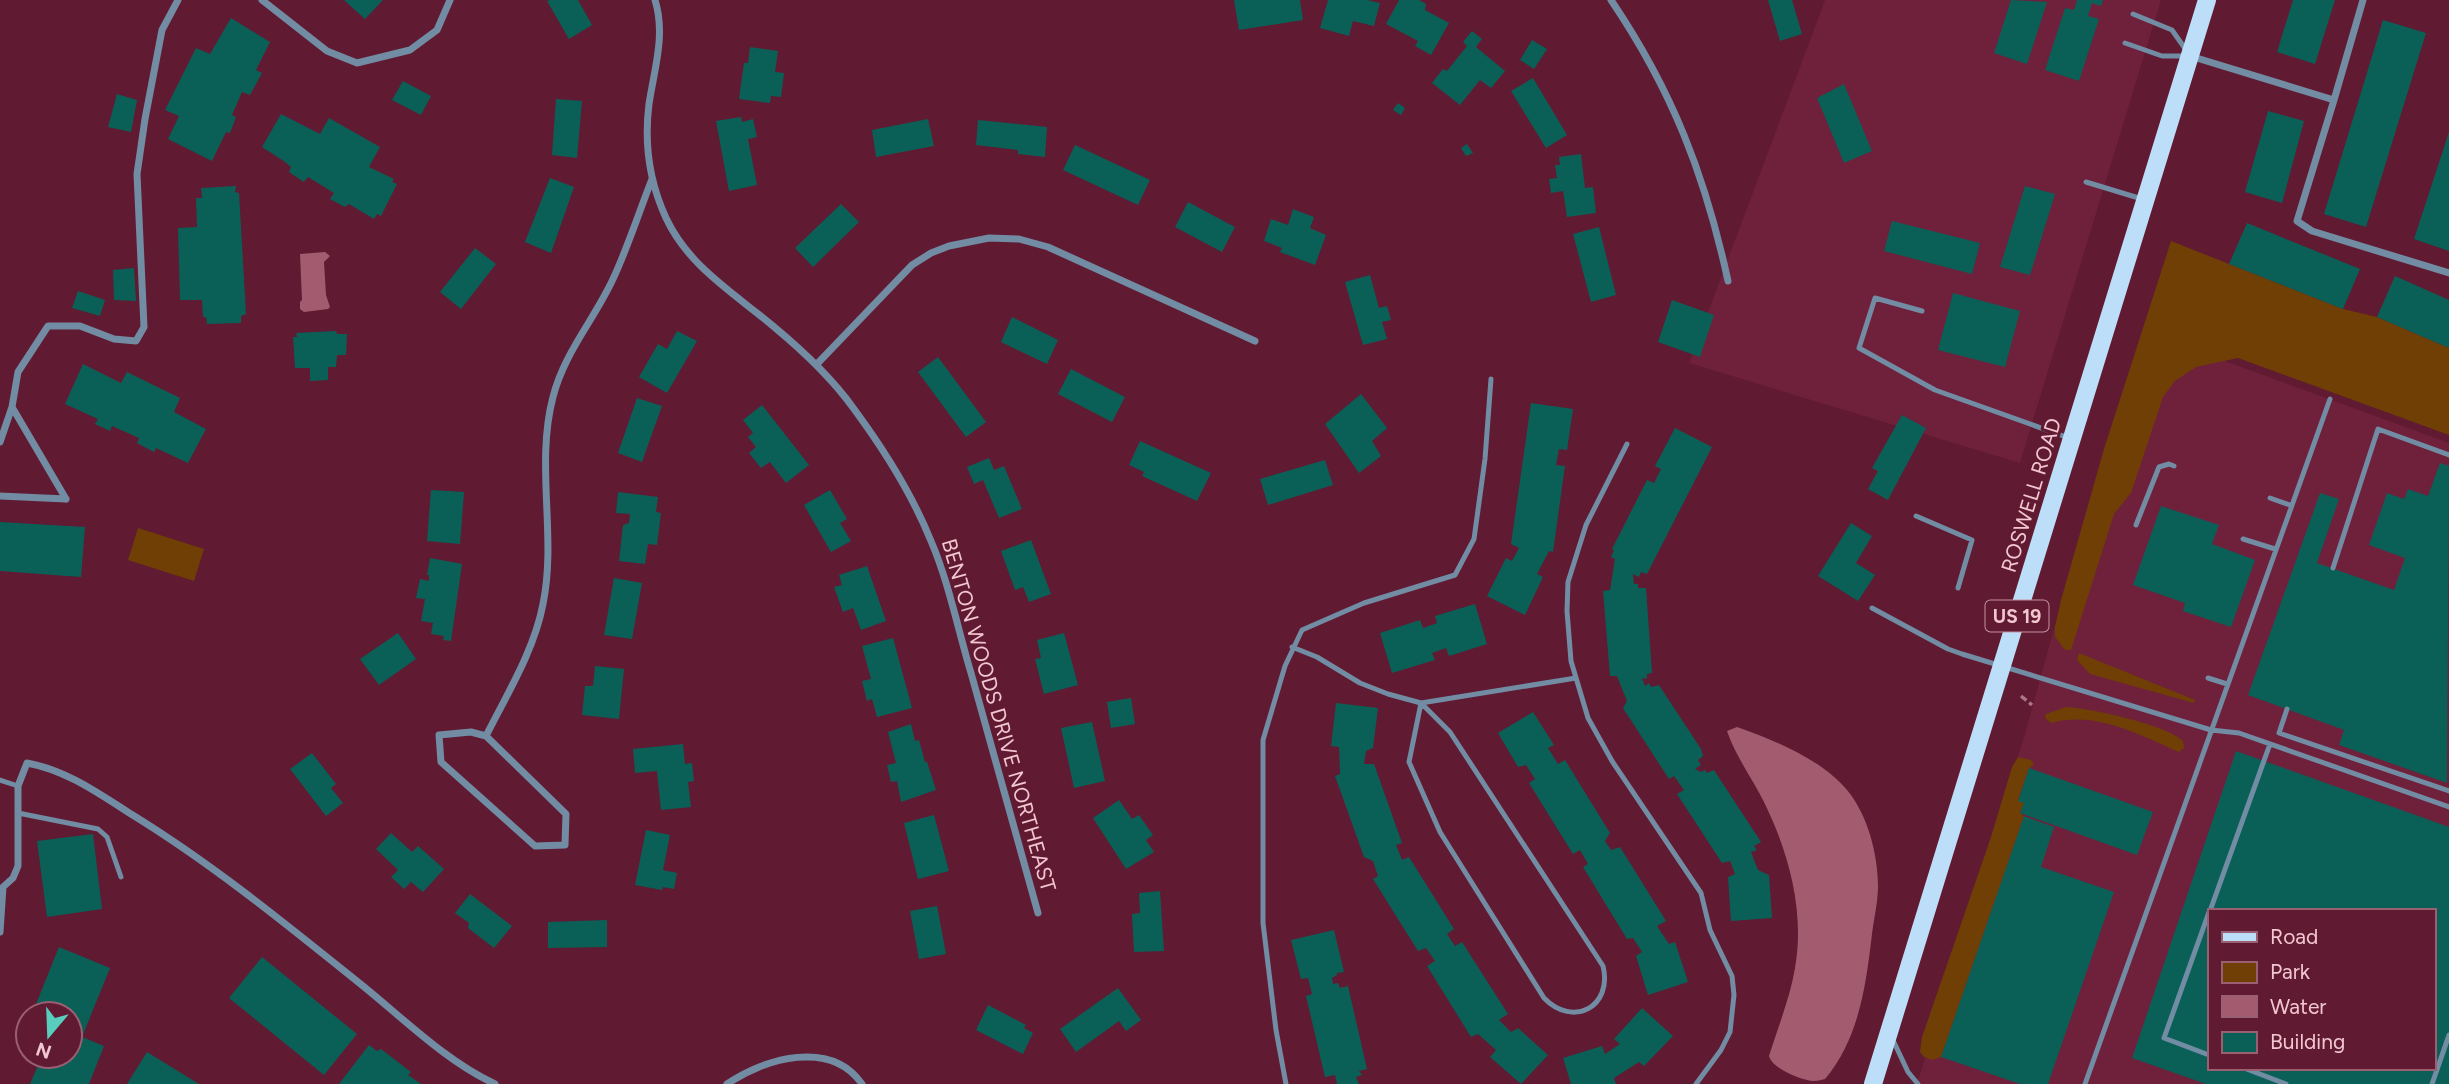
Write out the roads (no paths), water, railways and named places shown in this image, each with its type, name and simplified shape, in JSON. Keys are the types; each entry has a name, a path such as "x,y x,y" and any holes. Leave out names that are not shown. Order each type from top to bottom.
{"main road":[{"name":"ROSWELL ROAD","path":"1873,1084 2207,0"}],"street":[{"path":"0,442 12,407 18,372 48,326 80,326 114,339 136,341 144,327 137,174 162,30 178,0"},
{"path":"262,0 327,51 357,63 410,50 437,30 450,0"},
{"name":"BENTON WOODS DRIVE NORTHEAST","path":"655,0 658,9 659,52 647,127 652,179 667,219 689,254 714,280 774,326 816,365 852,405 908,490 941,567 1038,913"},
{"path":"1611,0 1648,57 1698,164 1716,223 1728,281"},
{"path":"2363,0 2297,221 2312,231 2449,273"},
{"path":"2190,56 2334,100"},
{"path":"485,736 530,648 543,605 548,564 545,447 553,394 571,349 613,280 652,179"},
{"path":"816,365 912,265 949,246 989,238 1019,239 1048,247 1255,341"},
{"path":"0,496 66,499 12,407"},
{"path":"471,732 485,736 566,814 565,845 535,846 441,762 439,735 471,732"},
{"path":"0,932 1,887 13,878 18,866 18,786 27,763 47,766 69,776 184,847 246,892 454,1060 495,1084"},
{"path":"727,1084 738,1076 776,1061 814,1056 844,1066 862,1084"}],"lane":[{"path":"2133,14 2172,30 2190,56"},
{"path":"2125,43 2162,56 2190,56"},
{"path":"2086,181 2145,200"},
{"path":"1922,311 1875,298 1859,348 1935,390 2072,439"},
{"path":"1286,1084 1276,1030 1263,923 1263,740 1292,647 1302,630 1364,603 1455,575 1474,539 1485,459 1491,379"},
{"path":"2085,1084 2330,399"},
{"path":"2333,568 2378,429 2449,455"},
{"path":"1627,444 1586,525 1568,582 1571,661 1588,718 1612,761 1701,893 1710,930 1732,976 1734,995 1730,1032 1721,1050 1696,1084"},
{"path":"2136,525 2159,467 2169,464 2174,466"},
{"path":"2270,498 2290,505"},
{"path":"1916,516 1972,540 1958,588"},
{"path":"2243,539 2275,549"},
{"path":"1872,608 1948,649 2211,730 2239,733 2449,807"},
{"path":"1292,647 1317,657 1360,683 1421,703 1576,678"},
{"path":"2208,678 2227,684"},
{"path":"1421,703 1450,732 1603,966 1605,988 1593,1006 1573,1013 1562,1011 1544,998 1440,832 1409,762 1421,703"},
{"path":"2287,709 2279,733 2449,791"},
{"path":"2210,909 2270,744"},
{"path":"0,780 18,786"},
{"path":"18,813 98,829 107,837 121,877"},
{"path":"2208,914 2164,1038 2208,1055"},
{"path":"1889,1032 1908,1072 1918,1084"},
{"path":"2432,1084 2449,1035"},
{"path":"2249,1070 2286,1084"}],"water":[{"path":"325,252 330,256 324,262 326,295 330,307 304,312 300,309 300,254"},
{"path":"1737,727 1796,752 1836,779 1861,811 1874,849 1878,892 1859,1011 1846,1047 1825,1079 1813,1081 1794,1076 1775,1065 1769,1056 1795,968 1798,947 1796,904 1793,883 1773,821 1727,731"}]}
